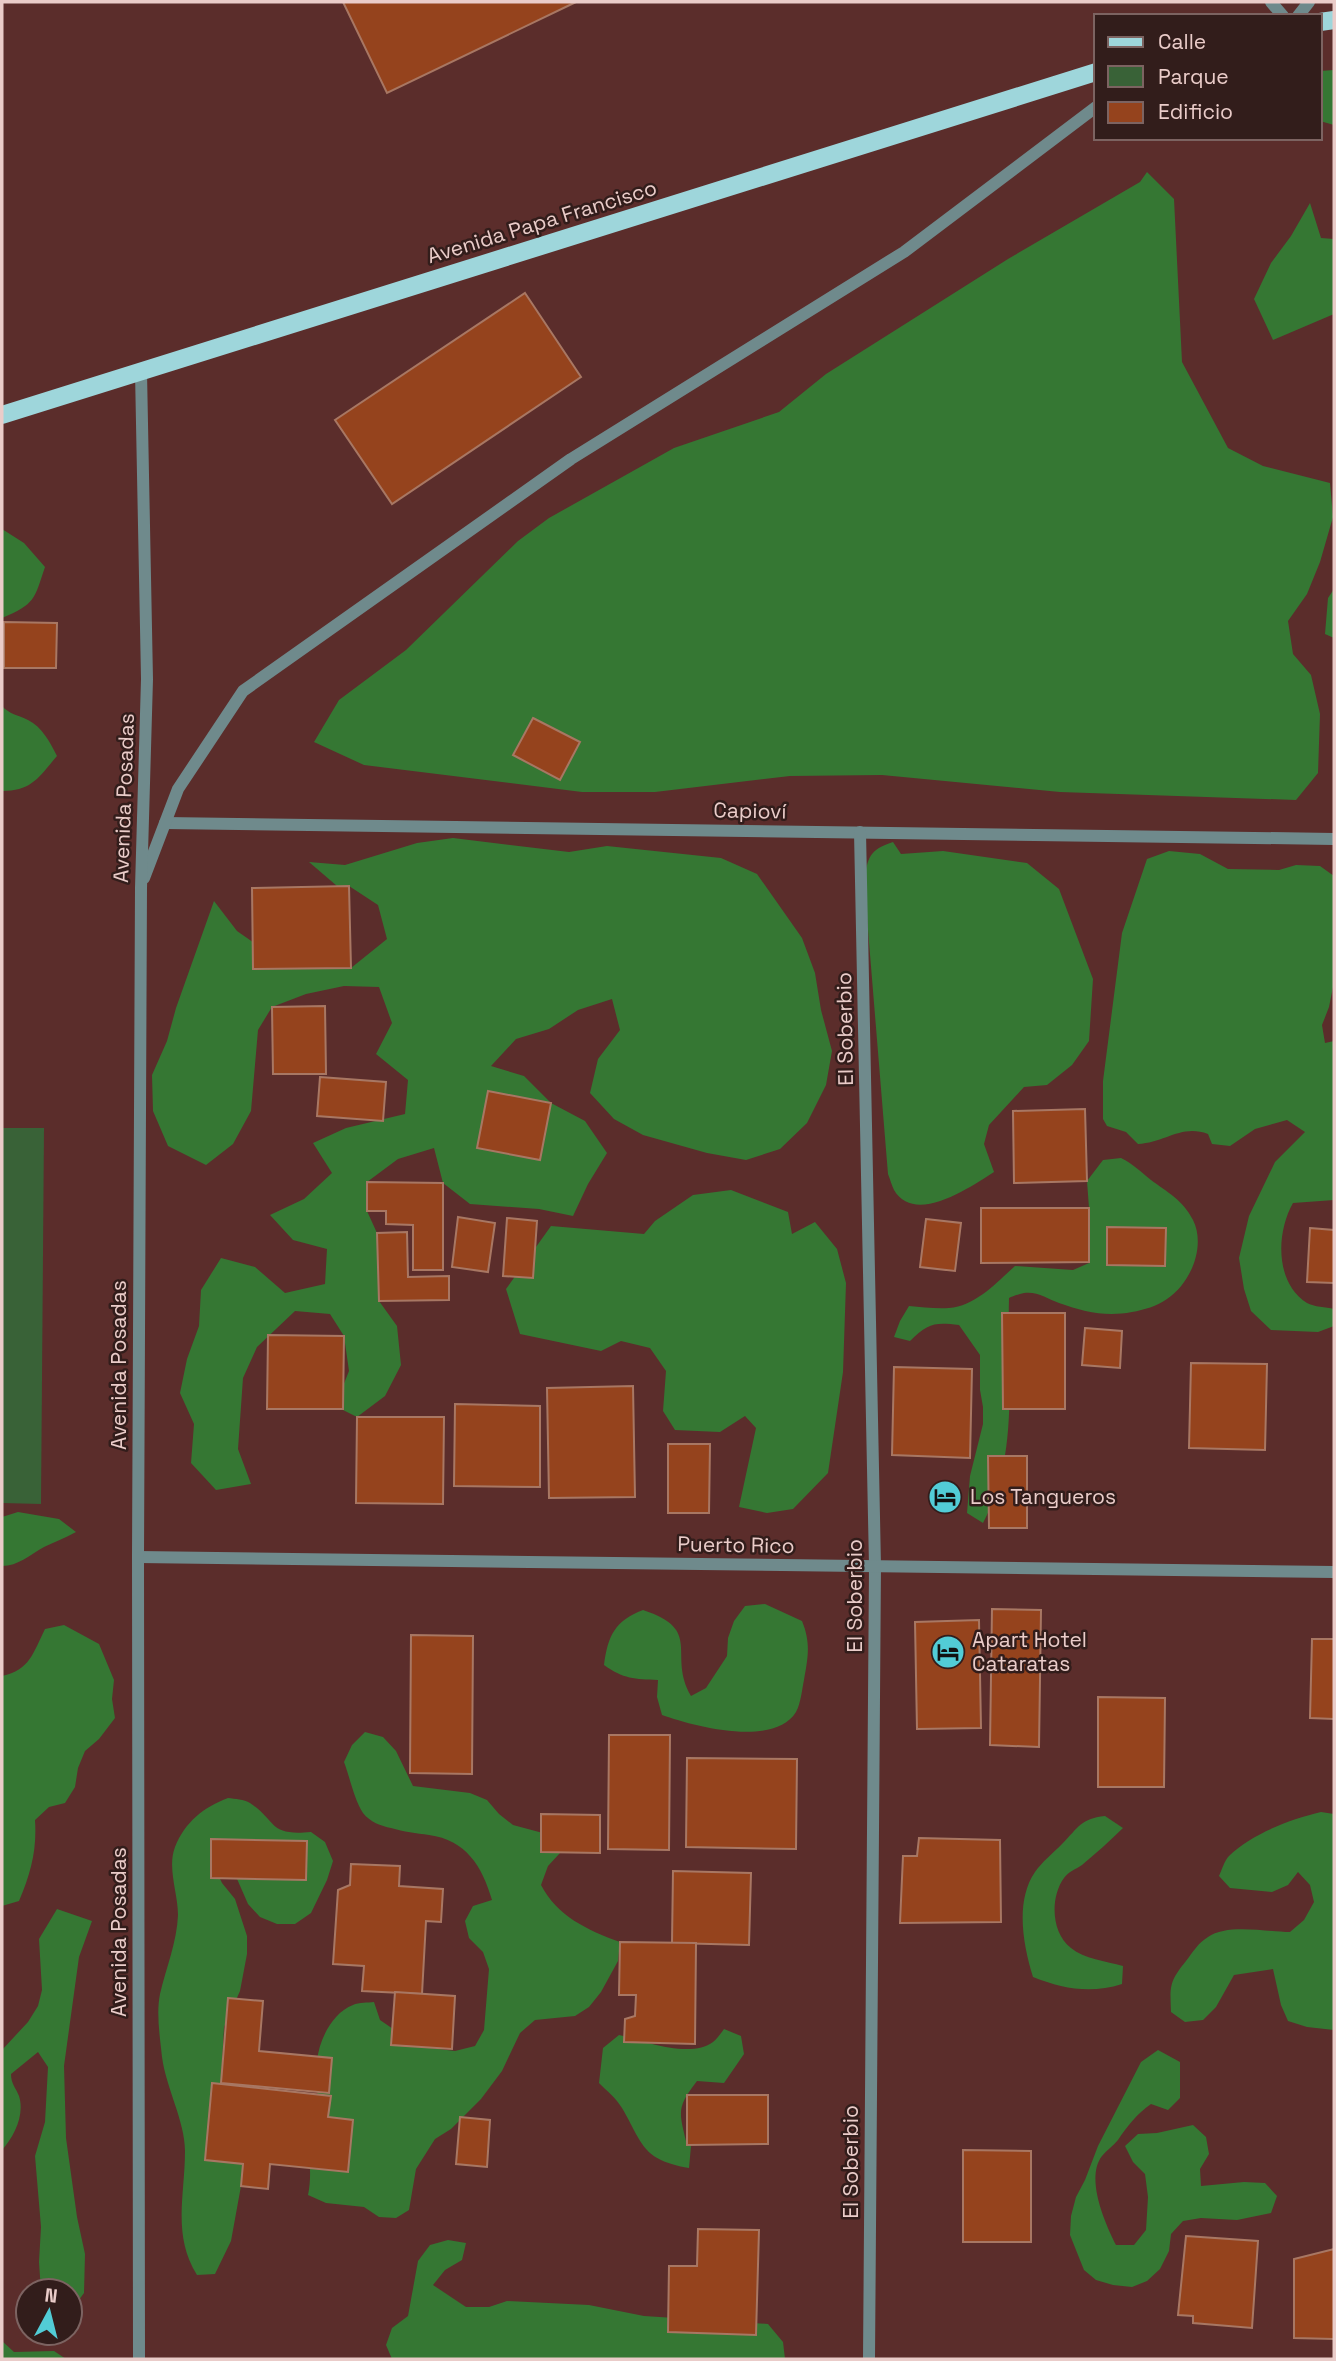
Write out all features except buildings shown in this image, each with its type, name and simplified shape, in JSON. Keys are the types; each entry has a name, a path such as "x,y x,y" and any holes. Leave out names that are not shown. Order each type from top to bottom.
{"main road":[{"name":"Avenida Papa Francisco","path":"2,415 1094,73"}],"street":[{"path":"141,888 178,789 243,691 571,459 904,252 1094,109"},
{"name":"Avenida Posadas","path":"139,2359 141,888 147,679 141,372"},
{"name":"Capioví","path":"165,823 1334,839"},
{"name":"El Soberbio","path":"860,832 875,1566 869,2359"},
{"name":"Puerto Rico","path":"138,1557 1334,1572"}],"green space":[{"path":"1334,70 1334,125 1322,122 1322,71"},
{"path":"1147,172 1174,199 1182,362 1228,448 1263,466 1330,483 1333,517 1320,562 1307,594 1288,621 1293,654 1311,675 1320,714 1318,773 1296,800 1060,792 882,775 790,776 655,792 582,792 364,765 314,742 339,700 406,650 518,541 549,518 674,448 779,412 826,374 1008,259 1140,182"},
{"path":"1310,203 1321,238 1334,239 1334,314 1273,340 1254,299 1271,263"},
{"path":"2,529 24,543 45,567 32,600 2,618"},
{"path":"1334,589 1334,638 1325,634 1328,598"},
{"path":"2,706 37,727 57,756 40,776 28,785 2,791"},
{"path":"453,838 569,852 607,846 721,858 757,874 802,938 815,973 832,1051 826,1085 807,1123 780,1149 746,1160 707,1153 643,1135 614,1119 590,1093 598,1059 620,1030 612,999 578,1010 549,1029 516,1039 491,1066 524,1076 551,1103 585,1121 607,1153 573,1216 539,1209 470,1204 443,1183 434,1148 398,1159 367,1182 367,1211 377,1233 379,1301 397,1326 401,1365 385,1396 357,1417 335,1406 349,1371 344,1336 330,1314 295,1311 257,1347 243,1378 238,1449 251,1484 216,1490 191,1463 194,1424 180,1393 187,1359 199,1326 201,1290 221,1258 255,1267 285,1293 325,1284 327,1249 293,1240 270,1215 304,1199 332,1173 313,1143 346,1128 405,1114 408,1080 376,1054 392,1023 379,987 344,986 306,994 272,1007 258,1030 251,1111 233,1144 206,1165 168,1146 153,1111 152,1075 167,1041 214,901 237,931 270,954 351,968 387,939 378,905 349,886 337,886 309,862 345,865 417,843"},
{"path":"893,842 901,854 943,851 1027,863 1059,889 1093,979 1089,1041 1072,1065 1047,1085 1024,1087 989,1125 984,1144 994,1172 944,1200 929,1204 915,1204 903,1200 894,1190 888,1174 864,881 871,856 879,848"},
{"path":"1169,851 1200,854 1228,869 1279,870 1296,865 1320,866 1334,876 1334,982 1322,1025 1325,1043 1334,1041 1334,1200 1293,1203 1287,1215 1282,1243 1284,1270 1297,1294 1307,1303 1334,1309 1334,1326 1318,1332 1271,1330 1251,1311 1239,1258 1249,1216 1275,1162 1305,1132 1287,1120 1255,1129 1230,1146 1212,1144 1208,1134 1189,1131 1138,1144 1126,1132 1107,1126 1103,1119 1103,1081 1122,933 1147,859"},
{"path":"2,1128 44,1128 41,1504 2,1503"},
{"path":"1121,1158 1174,1197 1189,1213 1197,1230 1194,1263 1176,1292 1159,1304 1137,1311 1095,1313 1033,1293 1009,1298 1010,1384 1007,1441 995,1497 983,1523 967,1513 970,1476 983,1424 980,1355 959,1325 932,1325 910,1341 894,1337 900,1321 909,1306 949,1308 968,1303 1015,1266 1073,1270 1089,1263 1085,1227 1089,1208 1087,1181 1103,1160"},
{"path":"731,1190 788,1212 792,1234 815,1222 837,1249 846,1283 843,1372 828,1473 793,1509 767,1513 739,1507 756,1428 745,1416 720,1432 675,1430 663,1411 666,1371 650,1348 621,1341 601,1351 520,1334 506,1289 551,1226 644,1234 655,1221 693,1195"},
{"path":"18,1512 59,1519 76,1532 19,1562 2,1566 2,1517"},
{"path":"765,1604 802,1621 808,1643 807,1664 798,1708 785,1723 770,1729 732,1731 662,1715 657,1697 658,1680 630,1677 604,1665 614,1630 633,1614 643,1610 662,1618 673,1626 679,1635 682,1668 691,1696 706,1688 727,1656 728,1638 734,1621 745,1606"},
{"path":"64,1625 99,1644 114,1680 112,1699 115,1718 99,1739 85,1751 78,1768 75,1787 65,1803 49,1807 35,1820 34,1851 23,1891 19,1901 2,1906 2,1676 25,1665 45,1629"},
{"path":"365,1732 383,1737 396,1751 413,1786 470,1793 487,1800 513,1825 554,1836 560,1853 548,1866 541,1885 555,1905 574,1921 620,1942 618,1961 601,1992 589,2007 575,2016 535,2020 520,2033 502,2071 481,2099 451,2129 435,2139 416,2169 409,2210 396,2218 379,2217 364,2207 326,2203 308,2195 309,2135 317,2095 317,2061 321,2045 328,2028 339,2014 355,2004 374,2002 380,2020 412,2042 430,2048 455,2051 475,2046 484,2030 489,1969 483,1952 469,1938 465,1921 473,1906 492,1900 483,1876 471,1857 453,1842 380,1825 363,1813 344,1762 352,1745"},
{"path":"228,1798 250,1803 280,1830 311,1832 325,1842 333,1861 311,1913 295,1924 277,1924 260,1917 248,1904 234,1872 214,1866 222,1883 235,1899 247,1936 247,1954 240,1991 224,2027 221,2083 243,2164 231,2241 215,2274 197,2275 189,2260 182,2230 184,2140 164,2069 158,2009 177,1925 178,1907 172,1863 175,1847 196,1816"},
{"path":"1321,1812 1334,1814 1334,2030 1307,2027 1288,2021 1281,2005 1273,1969 1234,1975 1216,2007 1203,2020 1185,2022 1171,2012 1172,1985 1180,1968 1201,1942 1226,1930 1290,1932 1304,1920 1314,1902 1310,1885 1298,1872 1288,1885 1272,1892 1230,1888 1219,1876 1227,1858 1260,1834"},
{"path":"1105,1816 1123,1828 1064,1878 1056,1895 1056,1924 1064,1941 1076,1952 1123,1966 1122,1984 1099,1989 1077,1989 1033,1977 1026,1951 1023,1923 1025,1896 1029,1884 1041,1865 1080,1825 1090,1819"},
{"path":"57,1909 92,1921 79,1957 64,2066 66,2138 85,2254 84,2293 84,2277 40,2277 41,2227 35,2156 45,2122 48,2067 38,2052 11,2074 21,2111 11,2139 2,2150 2,2050 28,2022 38,2006 42,1990 39,1939"},
{"path":"724,2029 741,2036 744,2054 724,2083 697,2081 685,2098 681,2117 687,2145 691,2146 689,2168 673,2165 653,2155 646,2148 620,2104 599,2083 603,2048 619,2035 667,2047 692,2049 713,2042"},
{"path":"1158,2050 1180,2062 1180,2098 1168,2110 1151,2104 1146,2108 1097,2165 1095,2176 1098,2200 1116,2245 1134,2245 1146,2230 1148,2197 1145,2174 1133,2162 1125,2146 1138,2134 1193,2125 1206,2137 1209,2154 1200,2169 1201,2186 1265,2183 1277,2196 1271,2213 1237,2220 1201,2218 1183,2221 1171,2234 1169,2251 1160,2269 1147,2281 1132,2287 1113,2285 1096,2280 1084,2270 1070,2235 1071,2216 1076,2197 1098,2146 1141,2062"},
{"path":"448,2240 466,2243 462,2260 445,2270 433,2285 466,2307 489,2307 507,2301 589,2305 644,2316 768,2324 783,2342 785,2359 392,2359 386,2345 392,2328 408,2316 418,2261 430,2245"},
{"path":"2,2341 14,2352 54,2351 66,2359 2,2359"}],"place":[{"name":"Los Tangueros","path":"945,1497"},
{"name":"Apart Hotel Cataratas","path":"948,1652"}]}
